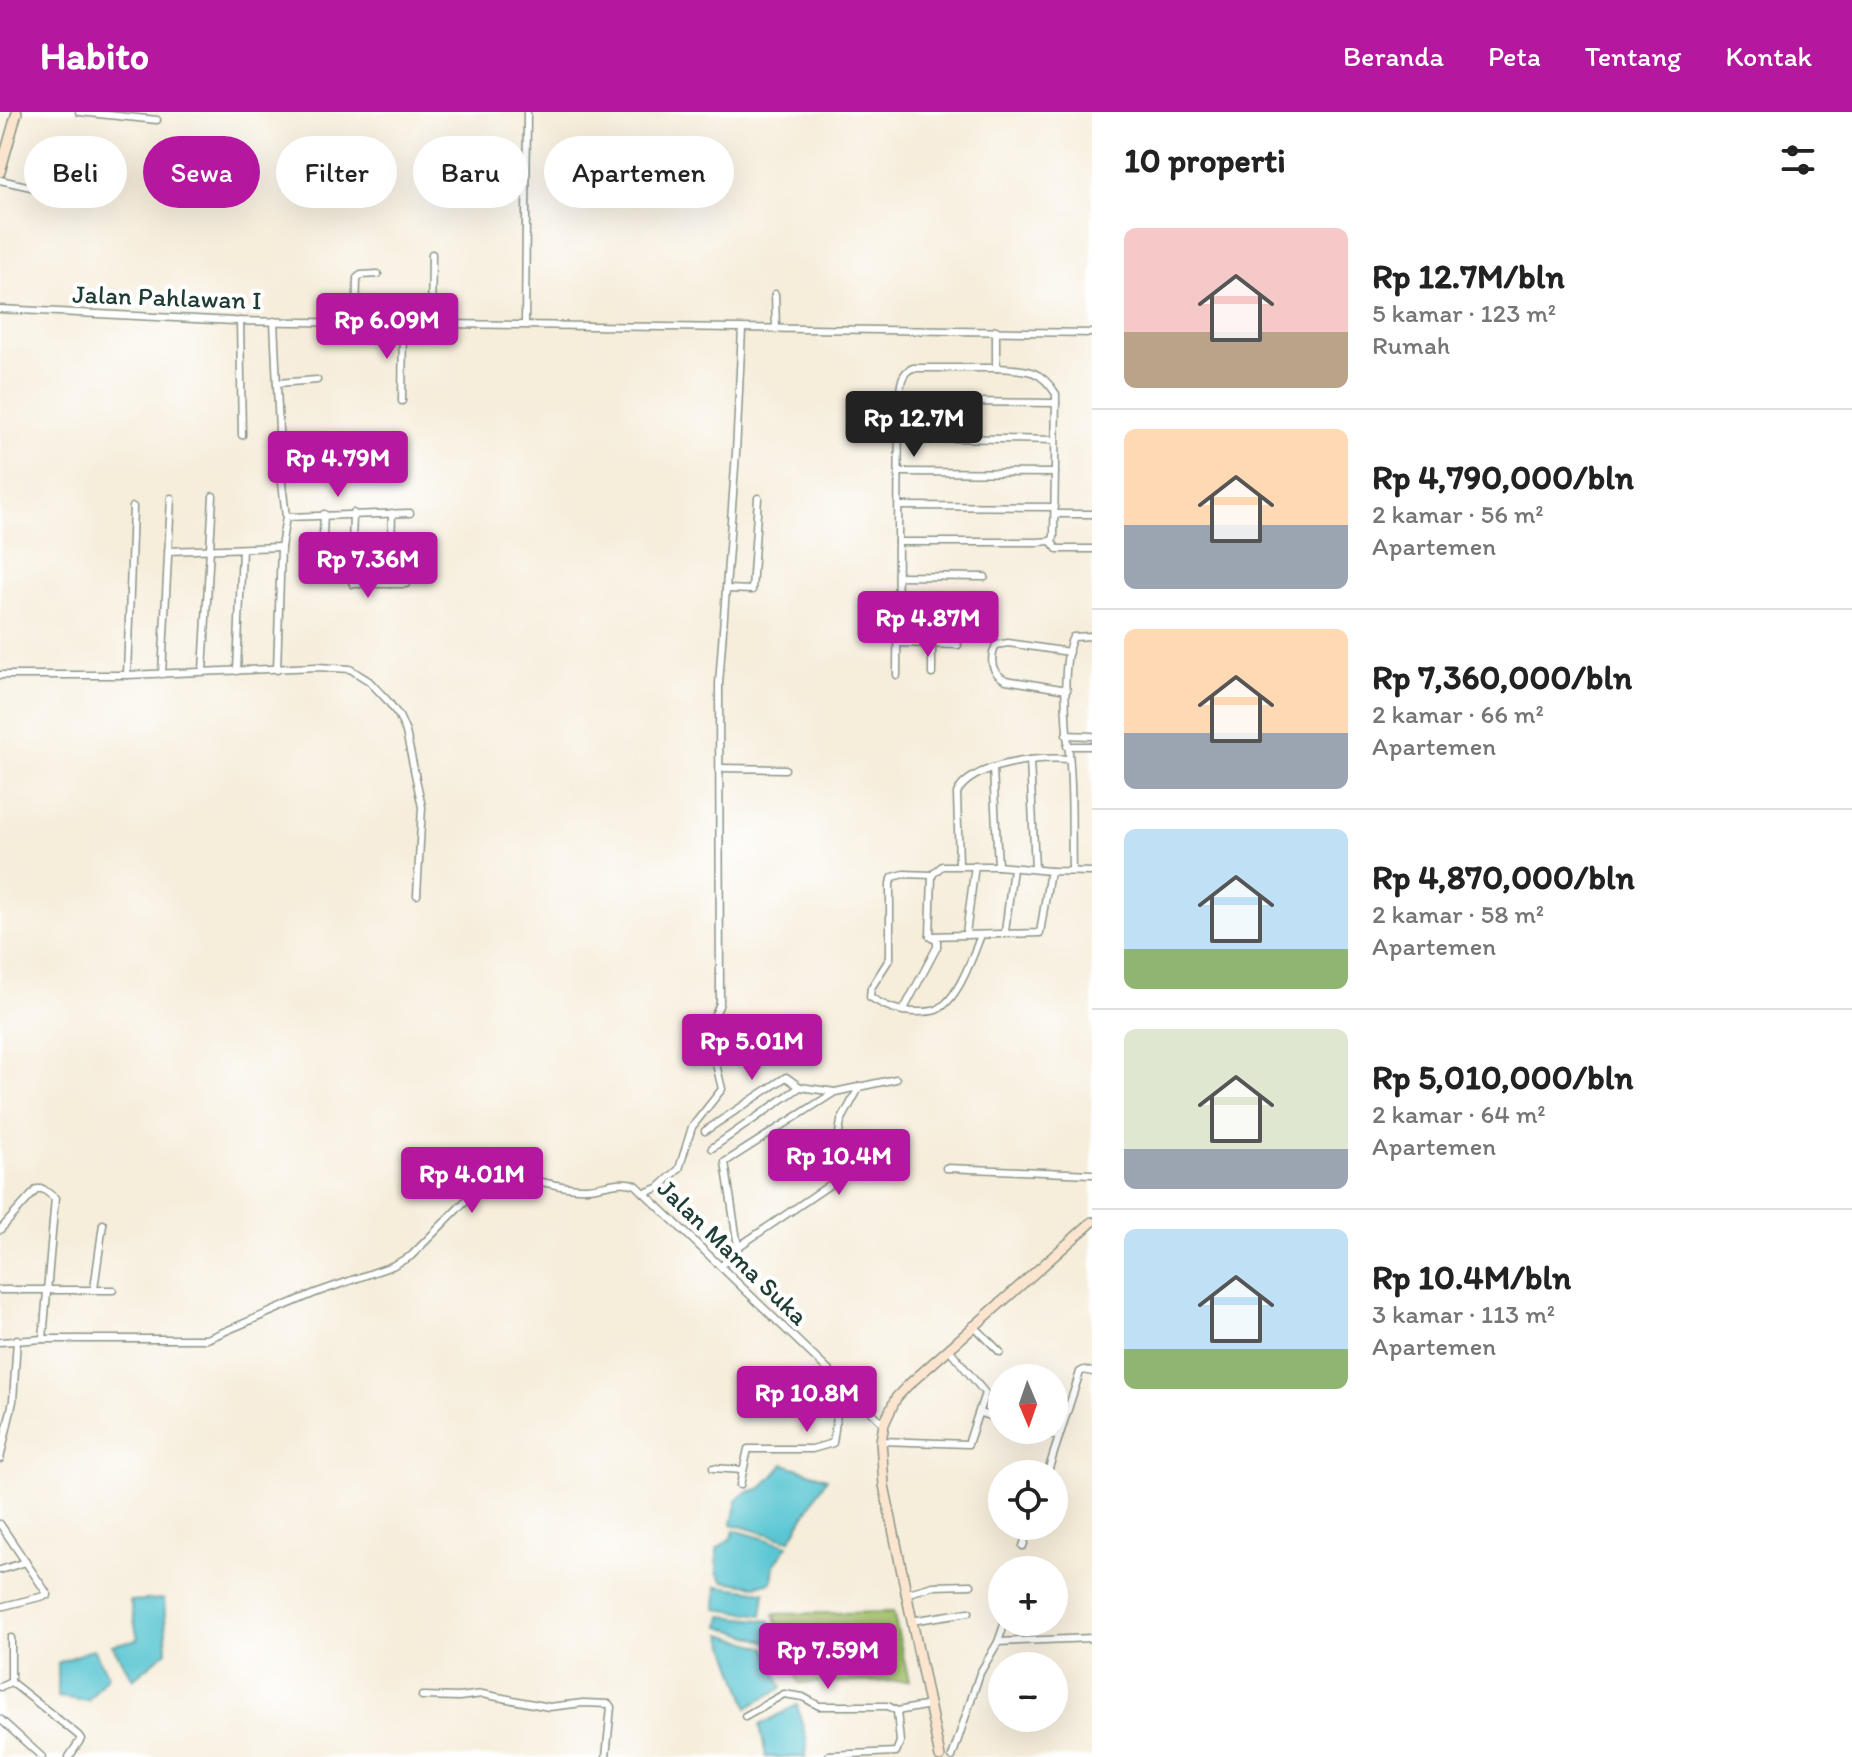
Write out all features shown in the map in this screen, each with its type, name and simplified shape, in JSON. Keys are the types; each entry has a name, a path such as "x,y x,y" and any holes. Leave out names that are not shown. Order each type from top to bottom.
{"main road":[{"path":"0,172 17,112"},
{"path":"940,1757 886,1503 881,1441 884,1424 896,1398 973,1325 1092,1224"}],"street":[{"path":"79,112 157,120"},
{"path":"525,324 527,112"},
{"path":"0,180 24,185"},
{"path":"431,324 432,254"},
{"path":"356,322 357,278 378,274"},
{"path":"775,294 776,329"},
{"name":"Jalan Pahlawan I","path":"0,309 240,321 1092,333"},
{"path":"240,321 242,435"},
{"path":"274,321 286,517 281,547 277,670"},
{"path":"402,401 403,323"},
{"path":"644,1193 658,1188 679,1169 692,1127 722,1089 708,1031 720,1002 719,684 742,329"},
{"path":"996,330 996,368"},
{"path":"897,675 899,401 903,375 907,370 996,368 1034,371 1047,380 1056,394 1055,511 1054,537 1051,541"},
{"path":"277,383 317,380"},
{"path":"899,401 1056,403"},
{"path":"899,437 1055,440"},
{"path":"899,472 1055,473"},
{"path":"203,671 213,496"},
{"path":"162,674 171,498"},
{"path":"726,589 752,590 758,498"},
{"path":"899,506 1092,514"},
{"path":"127,675 133,507"},
{"path":"353,513 353,584 406,584"},
{"path":"390,584 392,513"},
{"path":"286,517 410,513"},
{"path":"321,578 324,514"},
{"path":"898,542 1051,541"},
{"path":"1051,541 1057,549 1092,549"},
{"path":"168,551 281,547"},
{"path":"237,671 242,549"},
{"path":"323,551 351,552"},
{"path":"898,576 985,577"},
{"path":"898,608 972,610"},
{"path":"1072,871 1066,735 1069,652 1073,637 1092,636"},
{"path":"898,643 958,645"},
{"path":"1067,690 1006,680 992,668 992,653 996,645 1008,643 1069,652"},
{"path":"932,644 932,674"},
{"path":"0,675 127,675 317,667 350,669 369,681 399,716 406,732 422,807 417,895"},
{"path":"1066,735 1092,736"},
{"path":"1067,746 1092,746"},
{"path":"959,865 957,793 967,781 993,769 1030,760 1044,757 1069,759"},
{"path":"1030,760 1035,869"},
{"path":"720,768 785,769"},
{"path":"993,769 998,866"},
{"path":"981,935 966,972 948,1001 932,1011 903,1011 886,1007 869,995 890,958 890,883 895,875 932,875 942,866 959,865 1092,872"},
{"path":"966,934 975,865"},
{"path":"1005,932 1013,868"},
{"path":"930,936 1040,933 1050,871"},
{"path":"930,936 932,875"},
{"path":"903,1011 937,947 937,941 930,936"},
{"path":"705,1131 786,1077 800,1087 835,1092"},
{"path":"738,1247 725,1162 835,1092 896,1079"},
{"path":"721,1267 738,1247 831,1184 841,1121 860,1086"},
{"path":"712,1148 800,1087"},
{"path":"946,1168 1092,1174"},
{"name":"Jalan Mama Suka","path":"0,1342 17,1339 207,1339 411,1256 488,1178 503,1175 585,1189 626,1181 636,1185 884,1424"},
{"path":"0,1230 37,1189 43,1189 55,1198 43,1339"},
{"path":"94,1289 103,1224"},
{"path":"0,1290 113,1290"},
{"path":"973,1325 1000,1352"},
{"path":"0,1459 13,1401 17,1339"},
{"path":"881,1441 966,1445 980,1413 984,1390 949,1349"},
{"path":"1068,1409 1080,1372 1092,1372"},
{"path":"740,1485 748,1449 812,1449 833,1443 841,1385"},
{"path":"980,1413 988,1416"},
{"path":"713,1468 743,1470"},
{"path":"0,1524 48,1595"},
{"path":"1023,1546 1025,1540"},
{"path":"0,1570 26,1562"},
{"path":"905,1594 933,1586 971,1585"},
{"path":"0,1607 58,1592"},
{"path":"911,1621 969,1612"},
{"path":"952,1757 980,1673 1000,1636"},
{"path":"11,1638 11,1682"},
{"path":"998,1642 1092,1638"},
{"path":"0,1687 11,1682"},
{"path":"11,1682 78,1735 81,1739 69,1757"},
{"path":"422,1696 482,1694 549,1707 609,1704 606,1757"},
{"path":"745,1716 784,1694 803,1697 819,1706 888,1706 897,1711 930,1705"},
{"path":"829,1755 896,1752 900,1742 897,1711"},
{"path":"0,1719 42,1757"}],"green space":[{"path":"893,1612 909,1681 799,1683 774,1614"}],"water":[{"path":"784,1464 827,1478 790,1540 732,1524 737,1500 745,1493 762,1488"},
{"path":"734,1530 788,1545 774,1565 772,1582 756,1586 723,1581 717,1572 717,1549 731,1538"},
{"path":"717,1586 765,1592 762,1615 716,1609"},
{"path":"164,1599 167,1651 133,1679 112,1645 138,1639 130,1601"},
{"path":"722,1616 770,1621 774,1644 720,1626"},
{"path":"722,1634 767,1648 782,1688 748,1707"},
{"path":"93,1649 108,1675 88,1701 58,1697 58,1663"},
{"path":"797,1705 807,1742 806,1757 766,1757 760,1725"}]}
